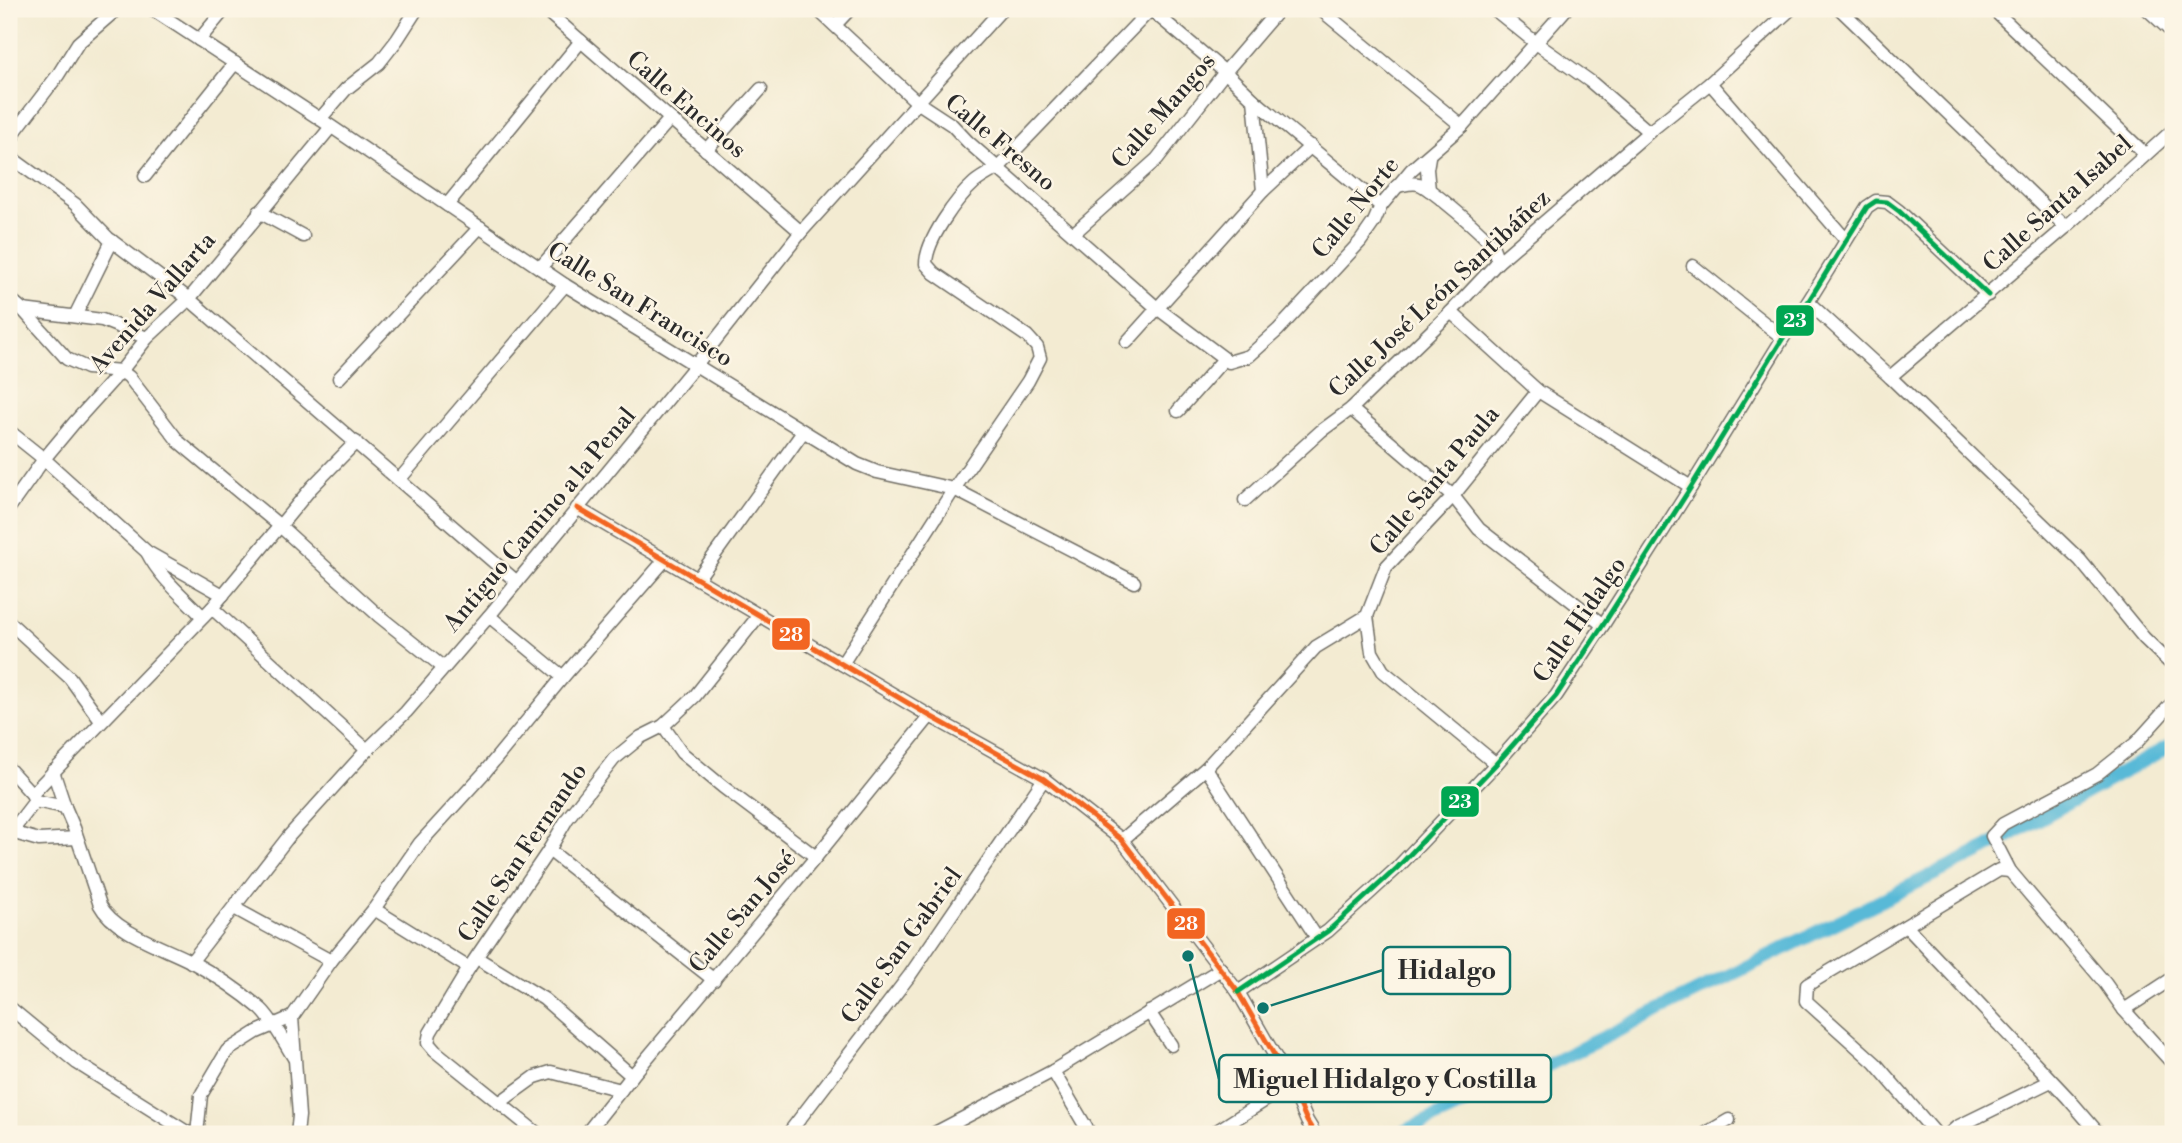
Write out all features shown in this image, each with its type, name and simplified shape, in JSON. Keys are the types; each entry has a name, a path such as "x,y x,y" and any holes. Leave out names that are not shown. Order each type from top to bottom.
{"street":[{"path":"9,145 78,43 117,9"},
{"name":"Calle San Francisco","path":"152,9 565,285 857,464 877,472 954,489 1133,582"},
{"path":"199,40 225,9"},
{"name":"Avenida Vallarta","path":"9,508 44,459 121,372 147,338 189,299 326,123 346,89 379,63 417,9"},
{"name":"Calle Encinos","path":"544,9 801,232"},
{"name":"Calle Fresno","path":"817,9 917,102 952,125 1157,307 1227,360"},
{"path":"835,25 850,9"},
{"name":"Antiguo Camino a la Penal","path":"191,962 289,836 367,750 406,712 489,617 801,232 1002,9"},
{"path":"842,664 954,489 1028,381 1040,358 1037,347 1027,336 934,273 926,264 930,243 953,208 976,181 998,167 1151,9 1254,100 1381,206"},
{"name":"Calle Mangos","path":"1073,234 1157,159 1225,72 1279,9"},
{"path":"1320,9 1462,126"},
{"path":"1494,9 1591,82 1649,132"},
{"name":"Calle Norte","path":"1227,360 1249,356 1278,330 1360,242 1396,186 1462,126 1566,9"},
{"name":"Calle José León Santibáñez","path":"1245,500 1321,431 1351,409 1451,312 1498,262 1710,83 1791,9"},
{"path":"1840,9 2066,227"},
{"path":"2147,9 2173,33"},
{"path":"1995,11 2145,154"},
{"path":"447,205 581,41"},
{"path":"145,176 234,63"},
{"path":"1710,83 1846,240"},
{"path":"706,150 761,89"},
{"path":"1254,100 1263,191"},
{"path":"540,268 670,119"},
{"name":"Calle Santa Isabel","path":"1876,201 1887,202 1899,211 1988,295 2173,130"},
{"path":"1127,342 1263,191 1311,146"},
{"path":"9,156 75,204 112,241 189,299 517,582"},
{"path":"1429,157 1429,190"},
{"path":"1396,186 1418,184 1429,190 1482,235 1492,246 1498,262"},
{"name":"Calle Hidalgo","path":"1238,992 1328,931 1397,868 1496,764 1556,696 1604,625 1846,240 1867,208 1876,201"},
{"path":"259,212 303,236"},
{"path":"339,378 480,227"},
{"path":"75,316 112,241"},
{"path":"1693,266 1783,338"},
{"path":"399,480 565,285"},
{"path":"1890,377 1988,295"},
{"path":"9,298 67,359 87,368 121,372 133,381 179,442 280,526 379,617 444,668"},
{"path":"1808,302 2080,560 2144,638 2173,666"},
{"path":"23,310 102,320 147,338"},
{"path":"1451,312 1538,391 1691,487"},
{"path":"1178,411 1227,360"},
{"name":"Calle Santa Paula","path":"1367,616 1386,567 1453,496 1538,391"},
{"path":"1351,409 1453,496 1479,529 1604,625"},
{"path":"9,431 133,537 165,579 208,612 367,750"},
{"path":"698,578 803,432"},
{"path":"77,838 39,840 10,833 53,771 208,612 312,487 356,442"},
{"path":"577,508 930,716 1044,779 1122,840 1238,992 1291,1084 1315,1134"},
{"path":"147,552 223,595"},
{"path":"197,1134 201,1095 227,1051 257,1032 292,1017 420,843 484,773 664,561"},
{"name":"Calle San Fernando","path":"499,1103 428,1043 430,1033 567,819 614,760 641,737 663,726 695,696 760,614"},
{"path":"1122,840 1206,768 1316,647 1367,616 1372,652 1383,671 1496,764"},
{"path":"489,617 563,677"},
{"path":"9,622 70,678 102,721"},
{"path":"2173,702 2136,743 2097,774 2003,824 1993,836 2010,871 2105,983 2124,1010 2173,1064"},
{"name":"Calle San José","path":"586,1134 930,716"},
{"path":"663,726 682,753 816,857"},
{"path":"1206,768 1317,938"},
{"path":"9,769 33,797 65,807"},
{"path":"53,771 106,917 141,938 191,962 248,998 265,1012 294,1058"},
{"name":"Calle San Gabriel","path":"788,1134 910,975 1044,779"},
{"path":"549,850 714,980"},
{"path":"1936,1134 1875,1063 1807,1001 1807,985 1999,870 2010,871"},
{"path":"234,908 331,961"},
{"path":"374,909 544,999 632,1076"},
{"path":"1906,926 2099,1134"},
{"path":"933,1134 1053,1071 1221,969"},
{"path":"2124,1010 2173,978"},
{"path":"9,1007 77,1063 190,1134"},
{"path":"1149,1012 1171,1045"},
{"path":"292,1017 299,1116 297,1134"},
{"path":"1053,1071 1090,1134"},
{"path":"538,1134 499,1103 535,1077 551,1072 621,1090"},
{"path":"1949,1134 1957,1127 2051,1081"},
{"path":"1212,1134 1291,1084"},
{"path":"1705,1134 1729,1121"}],"waterway":[{"path":"1399,1134 1544,1067 1985,849 2173,744"}],"transit line":[{"name":"23","path":"1238,992 1328,931 1397,868 1496,764 1556,696 1867,207 1876,201 1887,202 1988,295"},
{"name":"28","path":"577,508 930,716 1044,779 1122,840 1238,992 1291,1084 1315,1134"}],"place":[{"name":"Miguel Hidalgo y Costilla","path":"1188,956"},
{"name":"Hidalgo","path":"1263,1008"}]}
